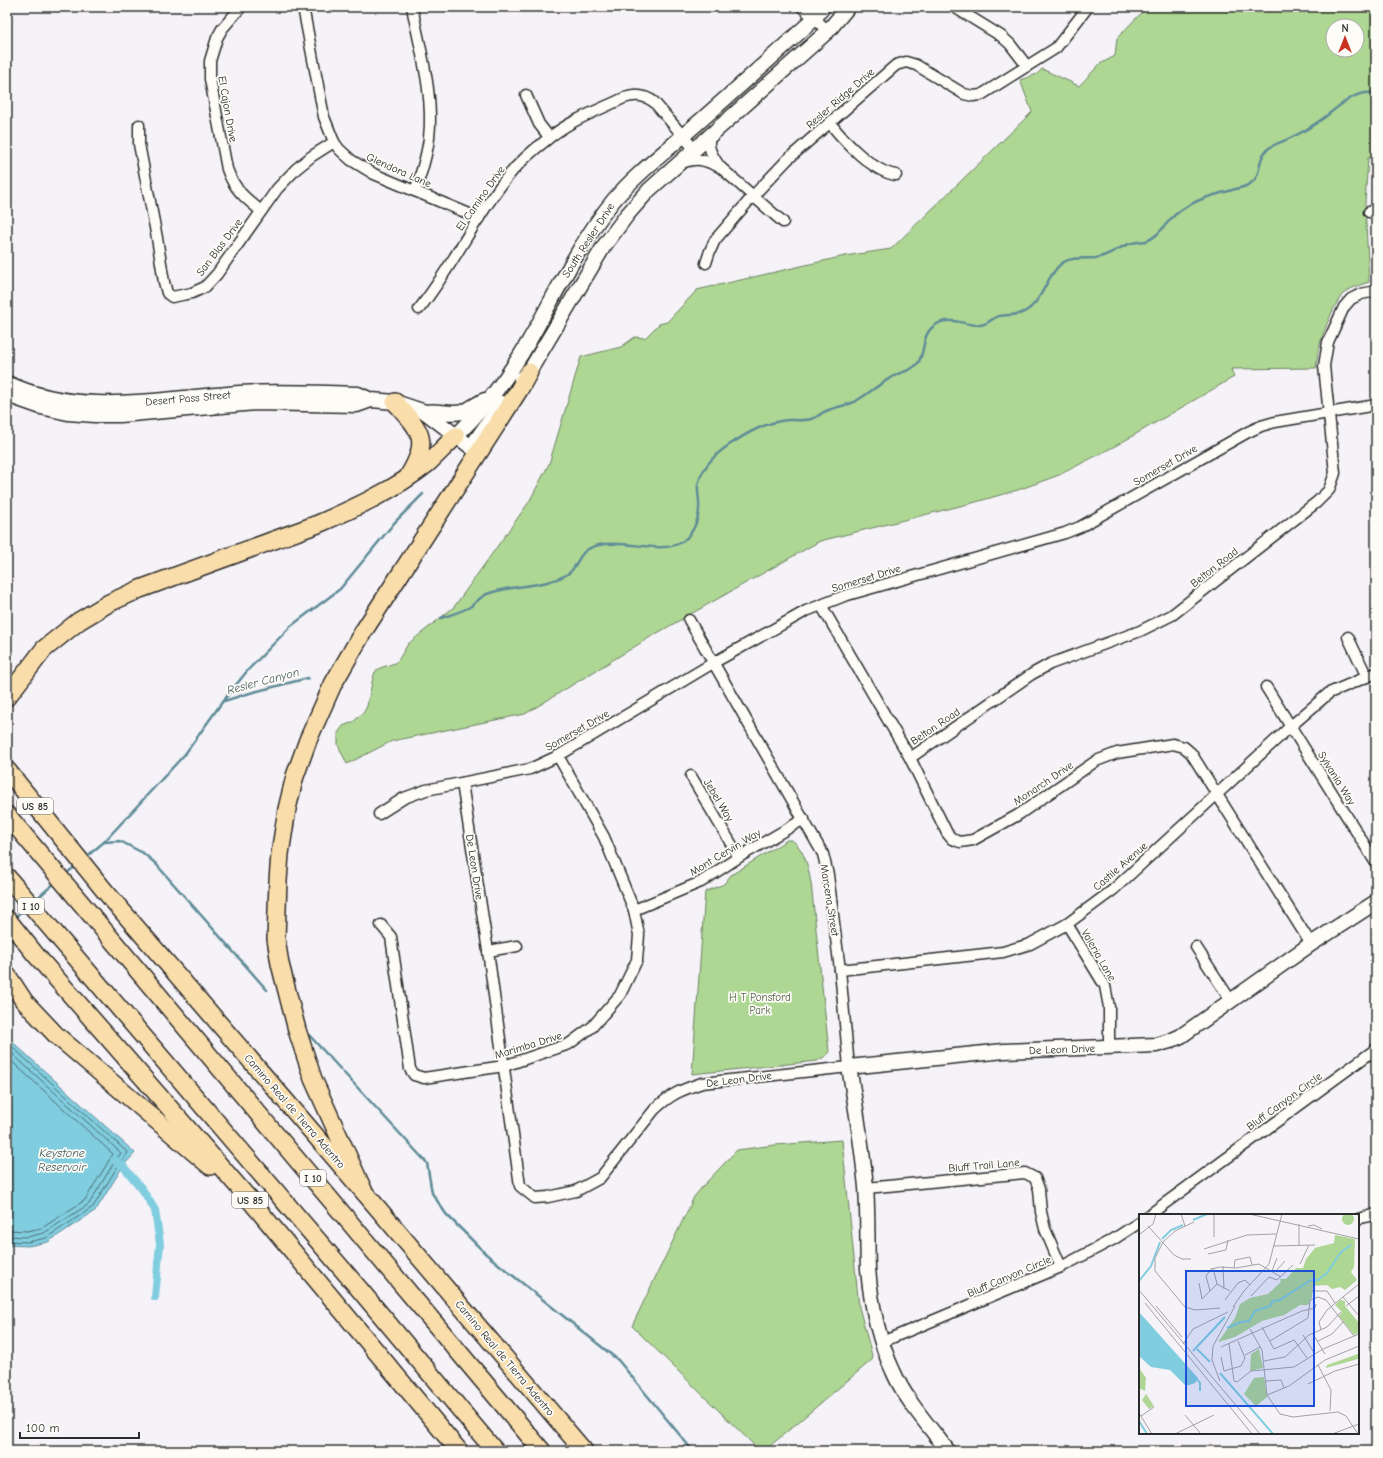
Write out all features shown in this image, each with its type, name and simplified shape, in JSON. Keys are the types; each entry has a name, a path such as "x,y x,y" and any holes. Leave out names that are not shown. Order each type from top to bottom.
{"highway":[{"path":"364,1192 312,1079 288,1000 280,964 276,939 278,881 280,854 287,809 295,776 308,740 333,684 363,632 520,390 529,372"},
{"path":"395,402 414,423 420,436 421,447 418,460 408,477"},
{"path":"7,697 44,649 79,621 109,603 140,588 318,524 370,500 408,477 426,464 456,436"},
{"path":"396,582 403,552 417,526 471,447"},
{"name":"Camino Real de Tierra Adentro","path":"7,770 104,890 364,1192 584,1451"},
{"name":"I 10","path":"7,815 542,1451"},
{"name":"I 10","path":"7,878 355,1284 495,1451"},
{"name":"US 85","path":"7,919 35,954 250,1200 459,1451"},
{"path":"7,975 24,1001 40,1020 56,1035 250,1200"}],"street":[{"name":"El Cajon Drive","path":"241,7 222,29 217,38 210,61 210,79 230,178 238,192 261,211"},
{"name":"Glendora Lane","path":"303,7 322,108 328,130 334,142 358,166 479,218"},
{"path":"412,7 428,97 430,119 427,149 415,191"},
{"path":"802,7 828,31"},
{"name":"South Resler Drive","path":"456,436 492,398 528,342 576,255 613,201 636,176 814,19 823,7"},
{"name":"South Resler Drive","path":"471,447 513,387 529,372 608,240 627,215 649,190 828,31 848,7"},
{"name":"Resler Ridge Drive","path":"706,263 715,240 753,196 788,159 896,65 906,62 916,65 964,94 973,96 981,95 1049,54 1056,48 1088,7"},
{"path":"961,9 1001,36 1010,44 1027,66"},
{"path":"526,95 539,124 549,137"},
{"name":"El Camino Drive","path":"419,309 432,292 479,218 506,179 524,159 549,137 580,118 624,98 634,95 642,96 649,98 654,102 682,137 695,150"},
{"path":"830,123 841,138 854,150 881,170 896,175"},
{"name":"San Blas Drive","path":"139,125 139,144 164,282 166,291 175,297 192,293 205,287 218,274 277,189 296,169 312,156 334,142"},
{"path":"710,136 709,146 720,167 783,222"},
{"path":"678,165 693,159 702,160 720,167"},
{"name":"Belton Road","path":"910,758 1032,674 1050,664 1140,631 1172,615 1317,502 1329,490 1335,473 1324,366 1328,342 1344,307 1351,299 1361,294 1376,291"},
{"name":"Desert Pass Street","path":"7,383 42,396 92,404 209,401"},
{"name":"Desert Pass Street","path":"7,395 40,407 68,413 120,415 260,392 358,394 371,400 395,402 426,412 471,447"},
{"path":"426,412 464,412 481,402 492,398"},
{"name":"Somerset Drive","path":"379,814 411,795 426,790 523,771 558,756 713,663 806,611 844,596 1065,533 1080,527 1260,426 1275,422 1376,405"},
{"name":"Monarch Drive","path":"821,605 910,758 947,833 952,839 960,842 973,840 1018,814 1096,761 1118,753 1173,744 1184,748 1191,753 1311,944"},
{"name":"Marcena Street","path":"689,620 823,854 840,970 848,1067 858,1115 866,1188 868,1269 873,1309 882,1342 893,1372 905,1392 948,1451"},
{"name":"Castile Avenue","path":"840,970 1003,952 1030,944 1067,924 1112,890 1329,693 1373,675 1348,637"},
{"name":"Sylvania Way","path":"1266,687 1376,863"},
{"name":"Marimba Drive","path":"381,924 391,936 410,1069 414,1075 424,1078 504,1066 569,1044 592,1027 620,994 637,960 639,935 634,910 604,837 558,756"},
{"name":"Jebel Way","path":"691,776 739,857"},
{"name":"De Leon Drive","path":"462,783 488,951 520,1186 535,1198 548,1197 576,1191 600,1178 655,1109 664,1100 679,1090 702,1083 1004,1051 1156,1045 1170,1041 1181,1036 1311,944 1376,902"},
{"name":"Mont Cervin Way","path":"634,910 701,882 739,857 804,819"},
{"name":"Valeria Lane","path":"1067,924 1105,986 1109,1007 1109,1047"},
{"path":"488,951 517,946"},
{"path":"1196,947 1231,1001"},
{"name":"Bluff Canyon Circle","path":"1150,1214 1376,1049"},
{"name":"Bluff Trail Lane","path":"866,1188 1025,1173 1034,1178 1039,1189 1041,1212 1045,1229 1061,1267"},
{"path":"1359,1219 1376,1214"},
{"name":"Bluff Canyon Circle","path":"882,1342 1061,1267 1114,1239 1139,1223"}],"green space":[{"path":"1147,7 1376,7 1376,157 1368,158 1365,203 1369,282 1349,290 1339,299 1321,339 1316,368 1231,369 1234,377 1117,445 1059,475 1021,489 976,502 820,541 652,636 525,714 392,741 347,764 338,745 338,733 343,726 353,722 364,712 367,706 375,672 380,668 395,663 408,644 454,607 529,502 549,464 581,357 621,347 635,337 645,338 659,324 667,322 697,290 845,256 891,249 1032,112 1020,80 1037,74 1042,69 1079,86 1100,64 1115,56 1117,38"},
{"name":"H T Ponsford Park","path":"787,840 792,840 800,849 805,859 810,877 829,1051 826,1056 817,1061 692,1074 705,892 724,884 731,875"},
{"path":"842,1140 859,1307 873,1359 764,1451 760,1451 632,1326 694,1197 737,1150 775,1145"}],"water":[{"name":"Keystone Reservoir","path":"7,1037 135,1153 123,1166 96,1210 48,1242 28,1246 7,1245"}],"waterway":[{"name":"Resler Canyon","path":"441,618 468,608 487,594 547,582 566,575 574,568 582,555 591,547 609,544 662,547 680,543 691,533 698,518 698,485 702,473 714,457 736,441 750,432 772,423 788,420 808,420 817,417 826,411 854,402 886,380 909,370 916,365 922,353 927,334 934,326 940,323 945,321 956,321 973,325 982,325 999,316 1022,313 1035,303 1056,269 1062,263 1070,259 1100,257 1129,244 1151,239 1159,233 1172,217 1182,209 1208,197 1244,187 1251,183 1257,175 1262,157 1270,147 1308,129 1353,97 1364,93 1376,93"},
{"path":"86,857 104,842 185,754 223,701 248,670 291,626 340,589 395,522 423,494"},
{"name":"Resler Canyon","path":"224,701 308,678"},
{"path":"104,842 120,841 143,853 155,863 267,990"},
{"path":"64,875 76,866"},
{"path":"35,900 56,882"},
{"path":"14,918 25,908"},
{"path":"309,1035 427,1163 432,1193 446,1214 486,1254 618,1360 693,1451"},
{"path":"114,1160 123,1166 142,1189 155,1210 160,1244 155,1297"}]}
